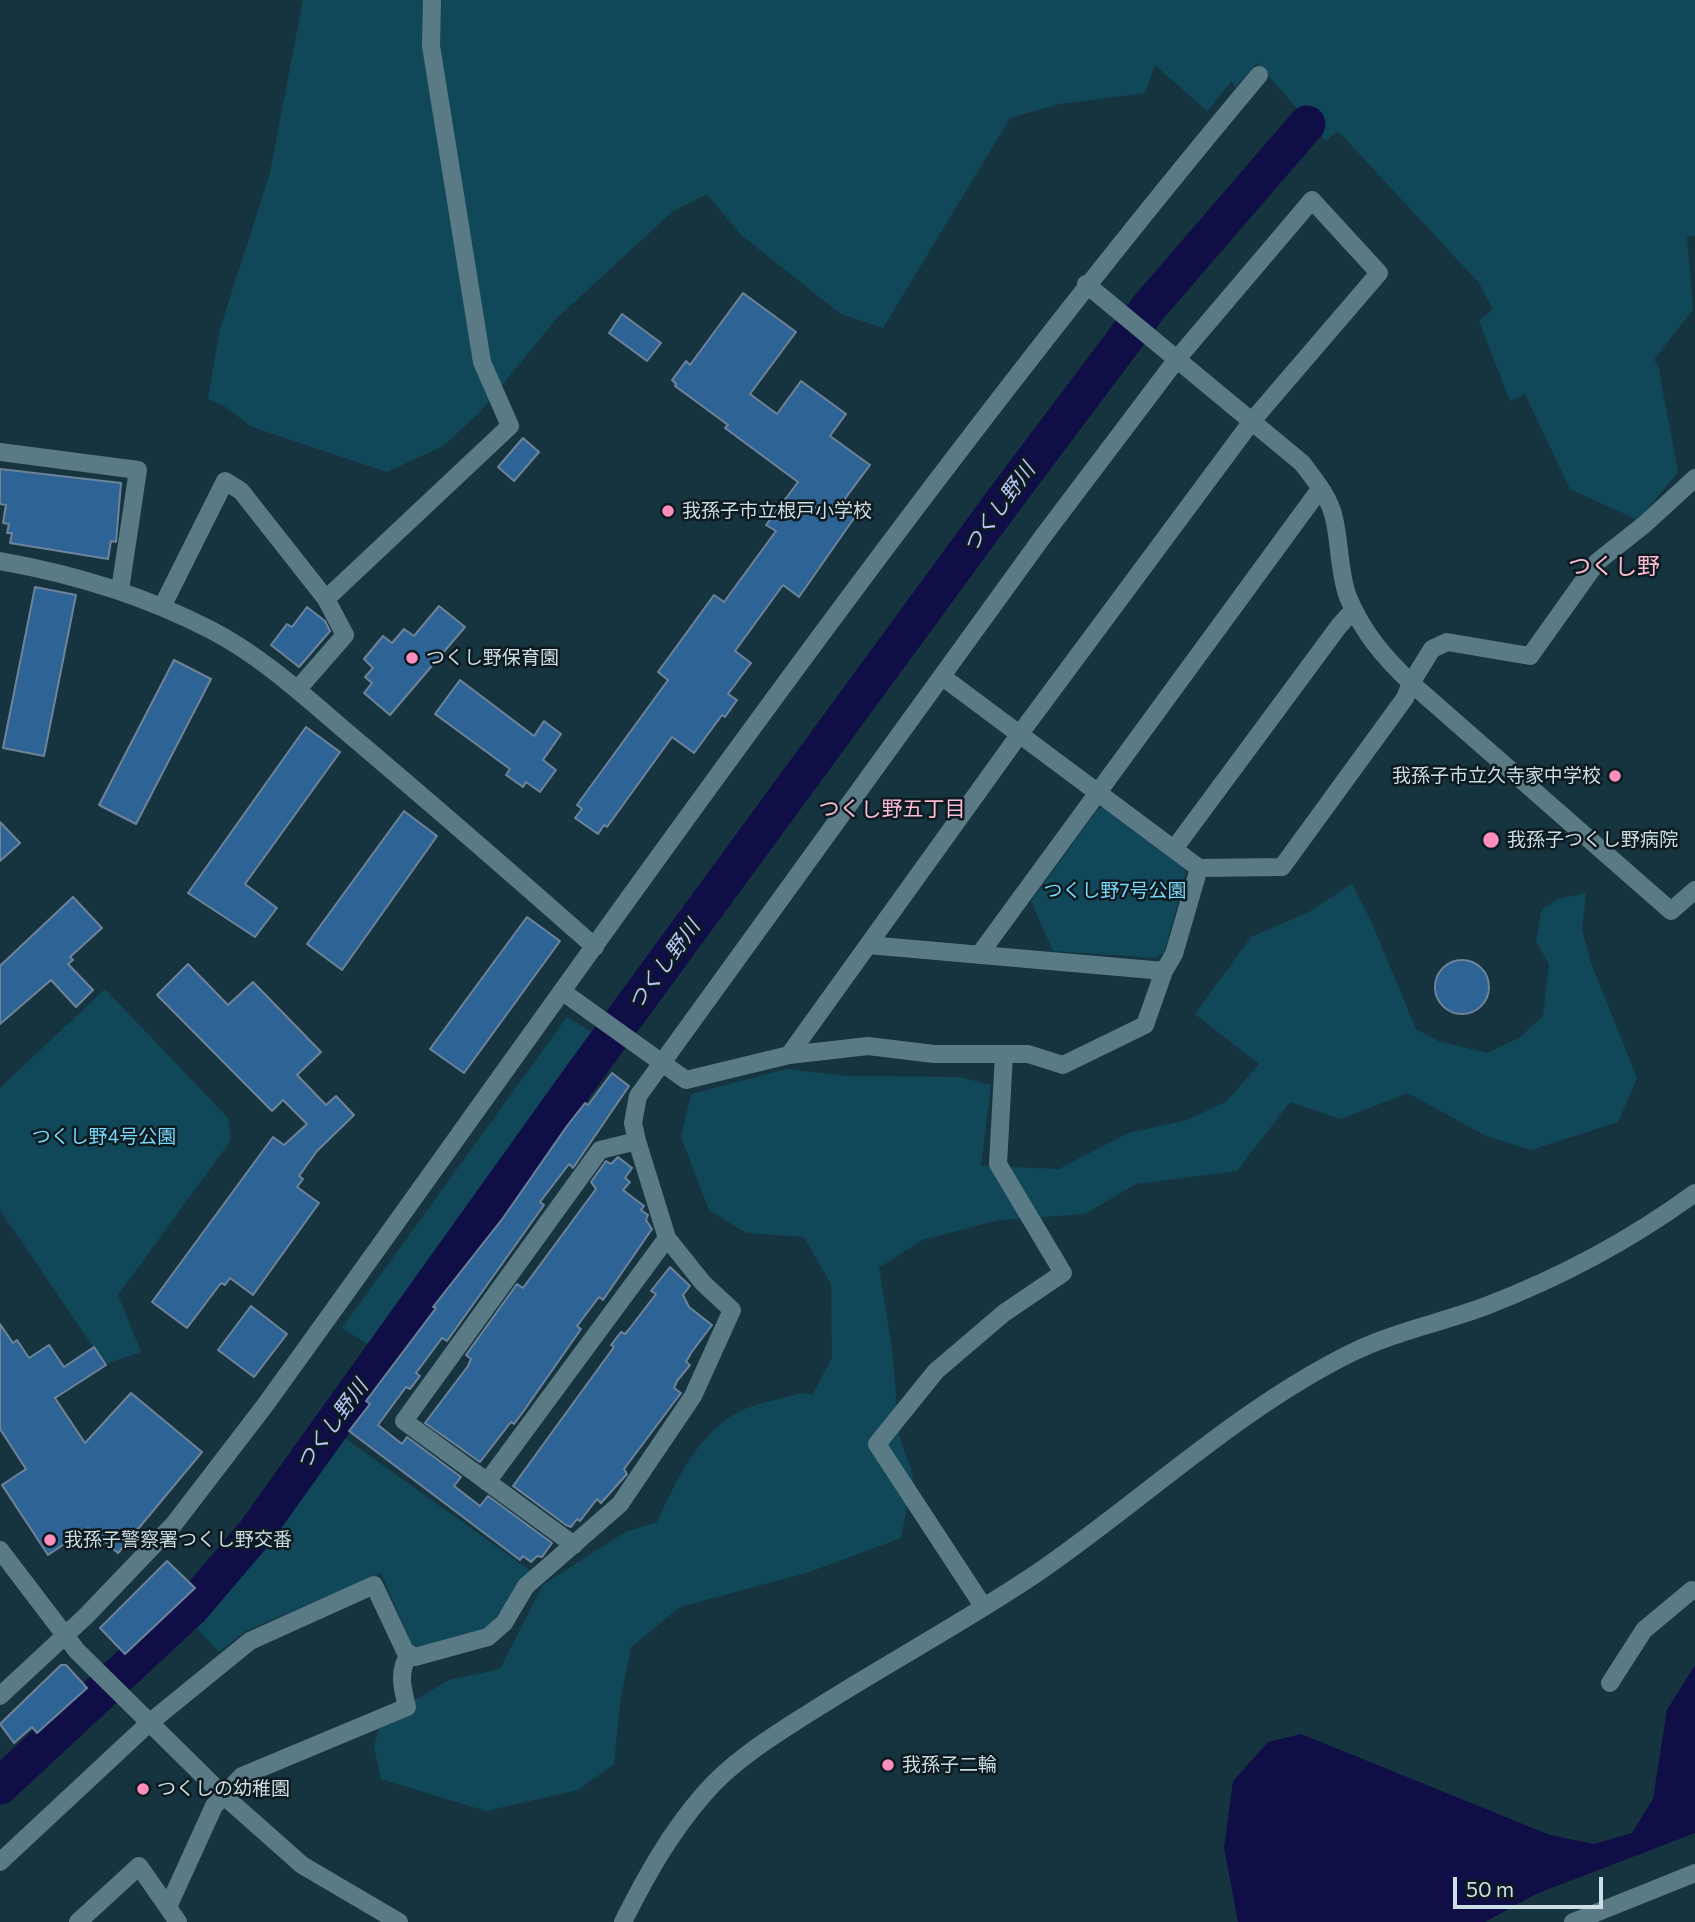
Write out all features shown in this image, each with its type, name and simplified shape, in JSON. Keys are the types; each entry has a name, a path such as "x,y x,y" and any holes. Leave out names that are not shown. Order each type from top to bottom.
{"street":[{"path":"326,599 510,426 482,362 431,46 432,0"},
{"path":"0,1696 64,1637 149,1551 191,1503 952,456 1086,284 1259,75"},
{"path":"0,1862 148,1724 250,1641 374,1585 405,1651 415,1657 488,1637 504,1623 526,1587 620,1504 693,1396 732,1310 703,1283 667,1238 633,1123 638,1096 944,677 1044,535 1177,359 1312,200 1379,273 1252,421 1019,735 789,1055"},
{"path":"1086,284 1302,463 1334,515 1347,595 1356,614 1372,643 1411,683 1671,911 1695,890"},
{"path":"0,452 138,470 120,590"},
{"path":"944,677 1199,868 1282,867 1405,698 1432,649 1447,642 1530,656 1597,562 1645,524 1695,478"},
{"path":"162,607 225,481 241,491 326,599 345,635 297,690"},
{"path":"979,955 1320,489"},
{"path":"0,561 58,571 120,590 212,630 297,690 595,947"},
{"path":"1174,849 1339,626 1348,616 1356,614"},
{"path":"563,992 686,1080 789,1055 868,1046 934,1054 1028,1054 1063,1065 1145,1025 1164,971 1174,954 1199,868"},
{"path":"868,945 1164,971"},
{"path":"983,1606 877,1444 936,1371 1004,1313 1063,1273 998,1164 1004,1054"},
{"path":"574,1545 404,1421 600,1150 637,1140"},
{"path":"623,1922 652,1865 706,1791 764,1742 889,1661 1039,1571 1207,1446 1319,1370 1387,1336 1486,1305 1539,1281 1622,1241 1695,1192"},
{"path":"487,1482 667,1238"},
{"path":"0,1550 64,1637 148,1724 223,1795 302,1865 399,1922"},
{"path":"1610,1683 1644,1630 1692,1590 1695,1591"},
{"path":"168,1907 177,1893 214,1806 223,1795 242,1776 407,1707 401,1667 409,1654"},
{"path":"78,1922 139,1866 178,1922"},
{"path":"1573,1922 1603,1916 1695,1873"}],"green space":[{"path":"303,0 1695,0 1695,236 1687,237 1693,309 1654,360 1658,365 1678,472 1638,520 1570,489 1525,394 1510,401 1479,321 1493,309 1479,283 1340,133 1336,132 1326,141 1257,63 1235,88 1232,81 1207,111 1155,65 1145,93 1060,104 1010,118 883,328 841,314 742,236 707,194 673,211 556,319 481,411 443,446 387,472 252,427 224,406 208,399 220,329 270,173"},
{"name":"つくし野7号公園","path":"1106,807 1183,863 1186,874 1164,953 1156,958 1053,951 1031,901 1098,809"},
{"path":"1352,884 1370,919 1416,1029 1438,1041 1487,1053 1519,1038 1543,1016 1549,964 1536,941 1542,909 1558,899 1586,893 1582,929 1591,963 1637,1078 1618,1122 1531,1150 1486,1136 1408,1093 1341,1119 1290,1102 1237,1171 1136,1184 1085,1214 999,1220 922,1240 879,1268 892,1348 899,1435 913,1476 901,1538 809,1572 680,1607 631,1647 620,1702 614,1764 578,1790 486,1811 381,1779 374,1747 381,1720 449,1680 500,1669 543,1585 625,1532 657,1522 681,1473 715,1429 729,1417 745,1409 802,1393 812,1395 832,1358 831,1284 804,1237 746,1233 709,1210 681,1137 691,1094 786,1069 847,1076 960,1077 991,1085 981,1166 1059,1169 1128,1133 1187,1120 1226,1102 1259,1064 1195,1014 1251,937 1309,912"},
{"name":"つくし野4号公園","path":"105,989 228,1118 231,1140 118,1295 141,1352 105,1364 0,1210 0,1088"},
{"path":"567,1017 600,1037 372,1347 342,1328"},
{"path":"339,1434 531,1571 486,1630 418,1647 411,1643 381,1573 244,1632 219,1652 190,1621 283,1514"}],"shaded area":[{"path":"1695,1665 1695,1833 1536,1894 1485,1922 1238,1922 1224,1848 1233,1781 1268,1742 1301,1734 1550,1835 1594,1844 1632,1833 1653,1799 1667,1710"}],"building":[{"path":"743,293 796,332 750,394 777,414 801,381 846,414 830,436 870,465 844,500 859,511 799,597 783,585 735,651 751,663 728,694 737,700 725,717 722,715 694,753 672,737 607,827 604,825 598,834 575,818 582,809 577,805 668,680 658,672 714,595 724,602 776,531 766,525 798,482 725,428 728,425 675,386 672,380 686,361 690,365"},
{"path":"622,314 661,343 647,361 609,333"},
{"path":"523,438 539,452 514,481 498,467"},
{"path":"0,469 121,483 116,542 111,541 108,559 10,543 12,533 7,533 9,524 3,523 6,505 0,504"},
{"path":"35,587 76,595 44,756 3,748"},
{"path":"439,606 465,627 390,715 364,693 372,683 365,677 373,668 364,659 383,636 392,643 404,629 414,636"},
{"path":"307,607 325,621 330,631 299,667 271,645 287,624 292,627"},
{"path":"174,660 211,679 136,824 99,805"},
{"path":"460,680 534,736 544,721 561,734 543,760 556,770 540,792 526,782 523,787 506,775 510,769 435,714"},
{"path":"306,727 340,752 245,884 277,908 255,937 188,893"},
{"path":"404,811 437,836 342,970 307,944"},
{"path":"0,822 20,843 0,861"},
{"path":"73,897 102,928 70,957 73,960 68,964 93,990 76,1007 51,980 0,1024 0,966"},
{"path":"527,917 560,941 464,1073 430,1049"},
{"path":"1462,960 1481,968 1489,987 1481,1006 1462,1014 1443,1006 1435,987 1443,968"},
{"path":"188,964 228,1005 253,982 321,1052 297,1075 326,1105 336,1096 354,1115 317,1151 299,1176 303,1179 297,1187 319,1203 253,1295 230,1278 225,1285 221,1283 187,1328 152,1302 273,1137 284,1145 307,1124 283,1100 272,1111 157,995"},
{"path":"612,1073 629,1086 573,1168 569,1164 540,1202 544,1205 447,1341 442,1338 416,1373 420,1376 410,1389 406,1387 378,1425 402,1444 407,1437 461,1477 454,1486 480,1506 488,1496 552,1543 542,1557 537,1556 531,1562 523,1556 520,1560 349,1431 370,1404 366,1401 436,1308 433,1307 503,1218 567,1126 585,1103 588,1105"},
{"path":"618,1157 632,1168 625,1178 630,1182 623,1190 644,1206 641,1210 648,1215 646,1220 652,1229 603,1300 599,1297 577,1326 581,1329 523,1412 514,1424 511,1422 480,1462 425,1423 468,1366 471,1359 466,1355 517,1284 523,1288 596,1189 591,1182 606,1161 611,1164"},
{"path":"670,1267 690,1286 683,1295 689,1307 712,1325 691,1353 686,1362 690,1365 677,1381 674,1388 681,1393 624,1469 627,1474 601,1503 597,1499 580,1521 577,1519 571,1527 513,1486 614,1347 611,1345 621,1332 625,1334 656,1294 651,1291"},
{"path":"251,1306 287,1334 254,1377 218,1350"},
{"path":"0,1324 13,1343 17,1340 29,1358 49,1345 64,1367 94,1347 106,1365 55,1398 85,1443 131,1393 202,1452 118,1553 88,1528 48,1555 2,1485 26,1469 0,1429"},
{"path":"167,1561 195,1588 125,1654 100,1628"},
{"path":"61,1665 66,1665 87,1688 37,1733 32,1727 14,1743 0,1724"}],"waterway":[{"name":"つくし野川","path":"0,1786 191,1608 255,1533 582,1076 1004,500 1149,307 1307,124"}],"place":[{"name":"我孫子市立根戸小学校","path":"668,511"},
{"name":"つくし野保育園","path":"412,658"},
{"name":"我孫子市立久寺家中学校","path":"1615,776"},
{"name":"我孫子つくし野病院","path":"1491,840"},
{"name":"我孫子警察署つくし野交番","path":"50,1540"},
{"name":"我孫子二輪","path":"888,1765"},
{"name":"つくしの幼稚園","path":"143,1789"}],"district":[{"name":"つくし野","path":"1614,566"},
{"name":"つくし野五丁目","path":"892,809"}]}
